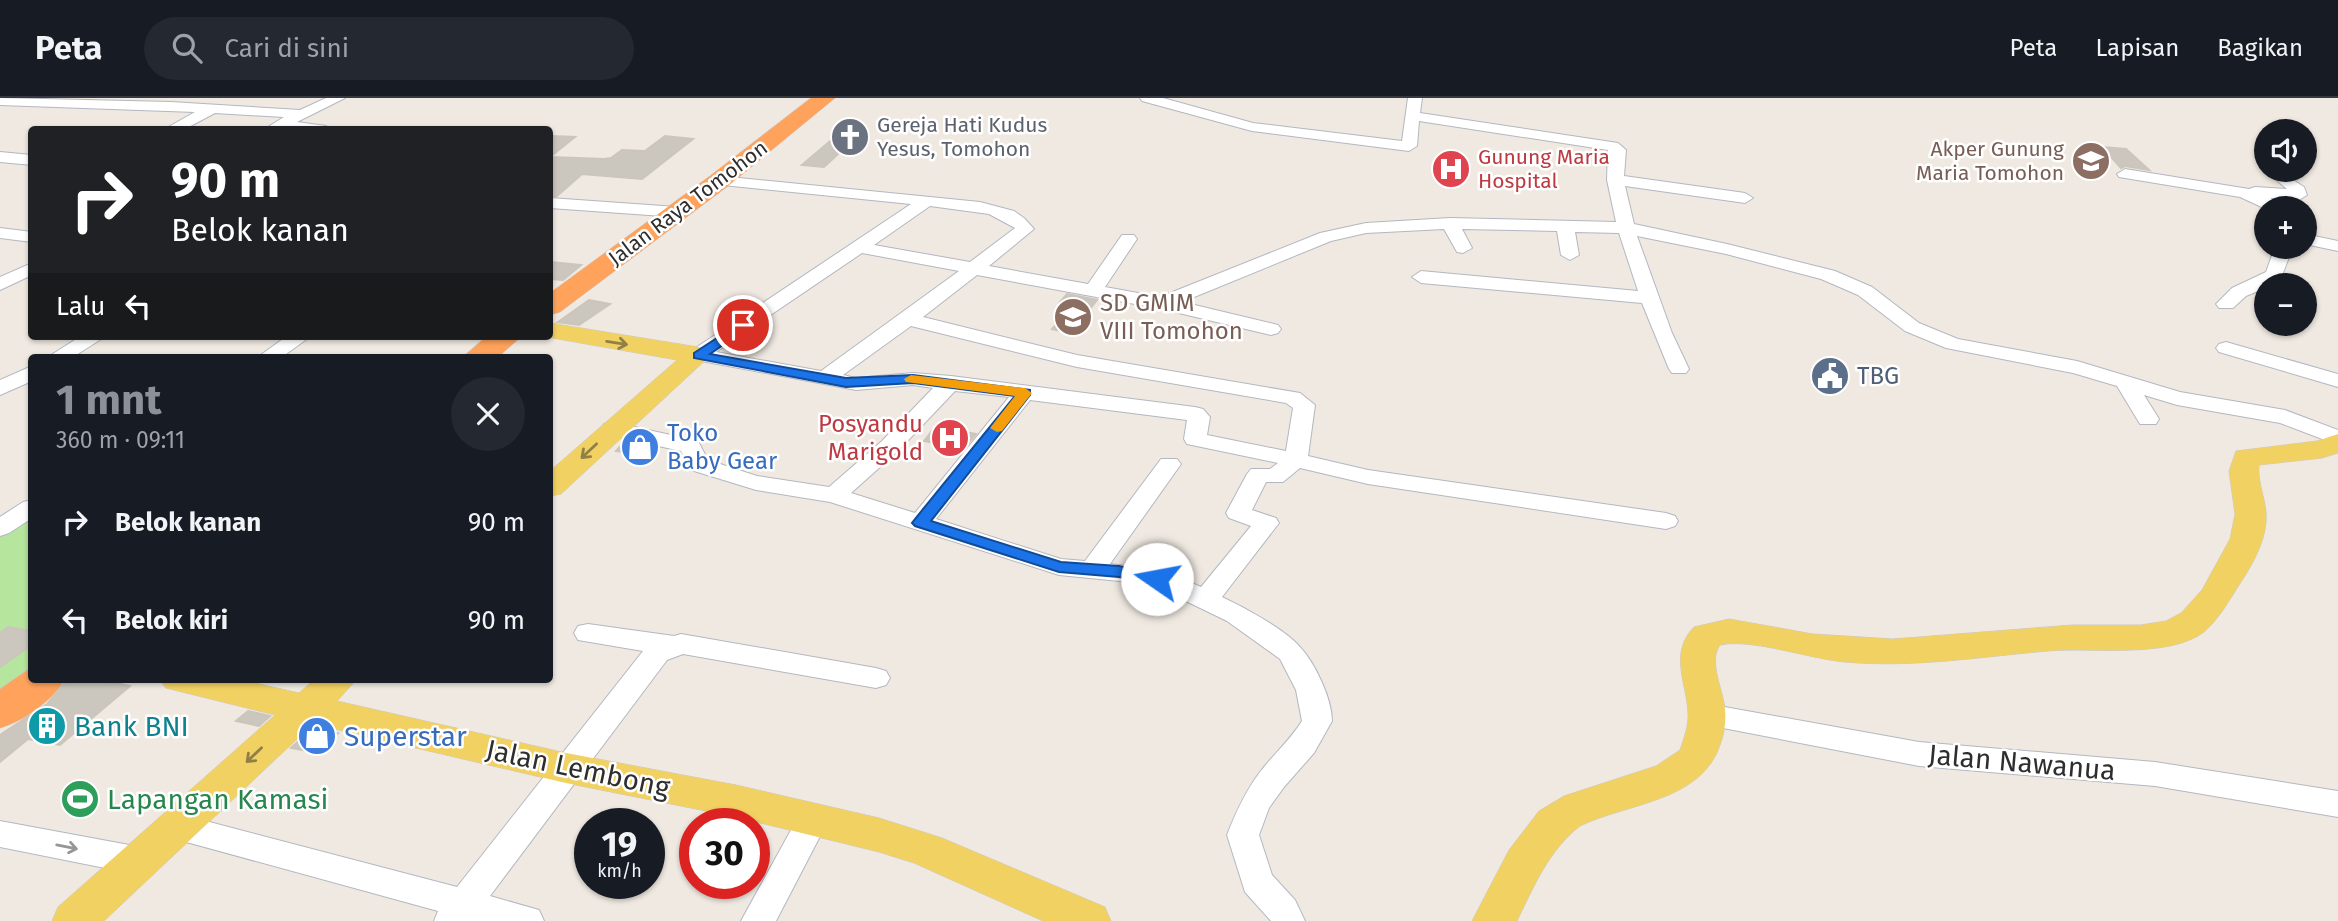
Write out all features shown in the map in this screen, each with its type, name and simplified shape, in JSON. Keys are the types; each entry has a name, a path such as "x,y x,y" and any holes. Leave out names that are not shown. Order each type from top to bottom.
{"highway":[{"name":"Jalan Raya Tomohon","path":"553,301 719,181 824,98"},
{"path":"482,354 501,340"},
{"path":"0,712 38,683"}],"main road":[{"path":"553,331 698,355"},
{"path":"553,484 698,355"},
{"path":"1494,921 1543,834 1564,815 1673,775 1694,760 1707,715 1697,659 1699,646 1707,636 1726,632 1749,633 1813,646 1869,651 1974,647 2082,636 2140,637 2185,628 2198,618 2219,588 2248,537 2252,518 2242,467 2247,457 2322,449 2338,440"},
{"name":"Jalan Lembong","path":"195,683 566,768 736,801 879,835 927,850 1089,921"},
{"path":"74,921 333,683"}],"street":[{"path":"276,126 338,98"},
{"path":"1147,98 1252,127 1403,146 1411,143 1415,98"},
{"path":"0,101 127,101 302,114"},
{"path":"145,118 171,106"},
{"path":"178,126 214,108"},
{"path":"1412,116 1609,145 1618,150 1616,196 1662,333 1679,369"},
{"path":"0,157 28,160"},
{"path":"2125,174 2244,193 2299,195 2298,190 2287,182"},
{"path":"1615,180 1745,198"},
{"path":"719,181 981,207 1006,215 1024,226 1022,232 974,270 825,378"},
{"path":"2244,193 2254,197"},
{"path":"698,355 927,201"},
{"path":"553,203 677,212"},
{"path":"1450,223 1463,248"},
{"path":"1162,303 1326,237 1366,228 1450,223 1626,228 1667,235 1828,275 1865,291 1893,315 1934,338 1975,349 2077,367 2177,398 2285,417 2338,440"},
{"path":"1565,226 1570,255"},
{"path":"0,233 28,236"},
{"path":"1093,291 1128,239"},
{"path":"2317,242 2338,246"},
{"path":"858,247 1162,303 1271,329"},
{"path":"2226,304 2239,292 2268,280 2274,274 2280,259"},
{"path":"0,284 28,270"},
{"path":"1421,277 1652,298"},
{"path":"908,319 1077,361 1292,398 1304,405 1296,460 1275,477 1259,474 1238,513 1267,523 1205,600"},
{"path":"63,354 89,340"},
{"path":"273,354 295,340"},
{"path":"2226,348 2338,381"},
{"path":"698,355 856,384 895,378 951,382 1195,414 1199,417 1195,439 1357,475 1666,521"},
{"path":"0,389 28,374"},
{"path":"834,495 890,446 951,382"},
{"path":"2125,382 2148,419"},
{"path":"920,523 1025,393"},
{"path":"612,429 690,446 699,465 756,484 834,495 1059,567 1142,575 1172,584 1237,615 1290,653 1311,690 1317,721 1303,745 1261,795 1243,835 1257,882 1283,910 1288,921"},
{"path":"1092,570 1169,464"},
{"path":"0,528 28,510"},
{"path":"588,633 675,646 714,648 876,678"},
{"path":"457,913 657,653 675,646"},
{"name":"Jalan Nawanua","path":"1707,715 1919,754 2155,774 2338,804"},
{"path":"758,921 813,819"},
{"path":"179,827 457,913 527,921"},
{"path":"0,834 140,861"}],"green space":[{"path":"28,518 28,683 0,713 0,528"}],"building":[{"path":"842,131 862,132 824,167 802,165"},
{"path":"553,136 575,137 553,155"},
{"path":"665,136 693,139 642,179 582,174 557,196 553,196 553,157 604,159 611,158 622,150 645,151"},
{"path":"2102,147 2126,149 2149,170 2125,166 2121,168"},
{"path":"553,262 581,265 563,280 553,279"},
{"name":"SD GMIM VIII Tomohon","path":"1067,294 1097,300 1071,333 1052,329 1073,304 1060,302"},
{"path":"589,300 610,304 579,325 558,322"},
{"name":"Posyandu Marigold","path":"935,427 976,434 964,448 924,441"},
{"name":"Toko Baby Gear","path":"625,441 657,448 650,456 616,451"},
{"path":"8,627 28,630 28,648 0,667 0,633"},
{"path":"65,683 116,683 130,686 60,745 28,739 0,762 0,735 47,704"},
{"path":"248,711 270,716 259,726 236,721"},
{"name":"Superstar","path":"314,727 338,733 318,753 291,748"}],"slow traffic":[{"path":"911,379 1025,393 997,428"}],"place":[{"name":"Gereja Hati Kudus Yesus, Tomohon","path":"850,137"},
{"name":"Akper Gunung Maria Tomohon","path":"2091,161"},
{"name":"Gunung Maria Hospital","path":"1451,169"},
{"name":"SD GMIM VIII Tomohon","path":"1073,317"},
{"name":"TBG","path":"1830,376"},
{"name":"Posyandu Marigold","path":"950,438"},
{"name":"Toko Baby Gear","path":"640,447"},
{"name":"Bank BNI","path":"47,726"},
{"name":"Superstar","path":"317,736"},
{"name":"Lapangan Kamasi","path":"80,799"}],"route":[{"path":"743,325 698,355 846,383 913,379 1025,393 920,523 1059,567 1119,572 1157,579"}]}
